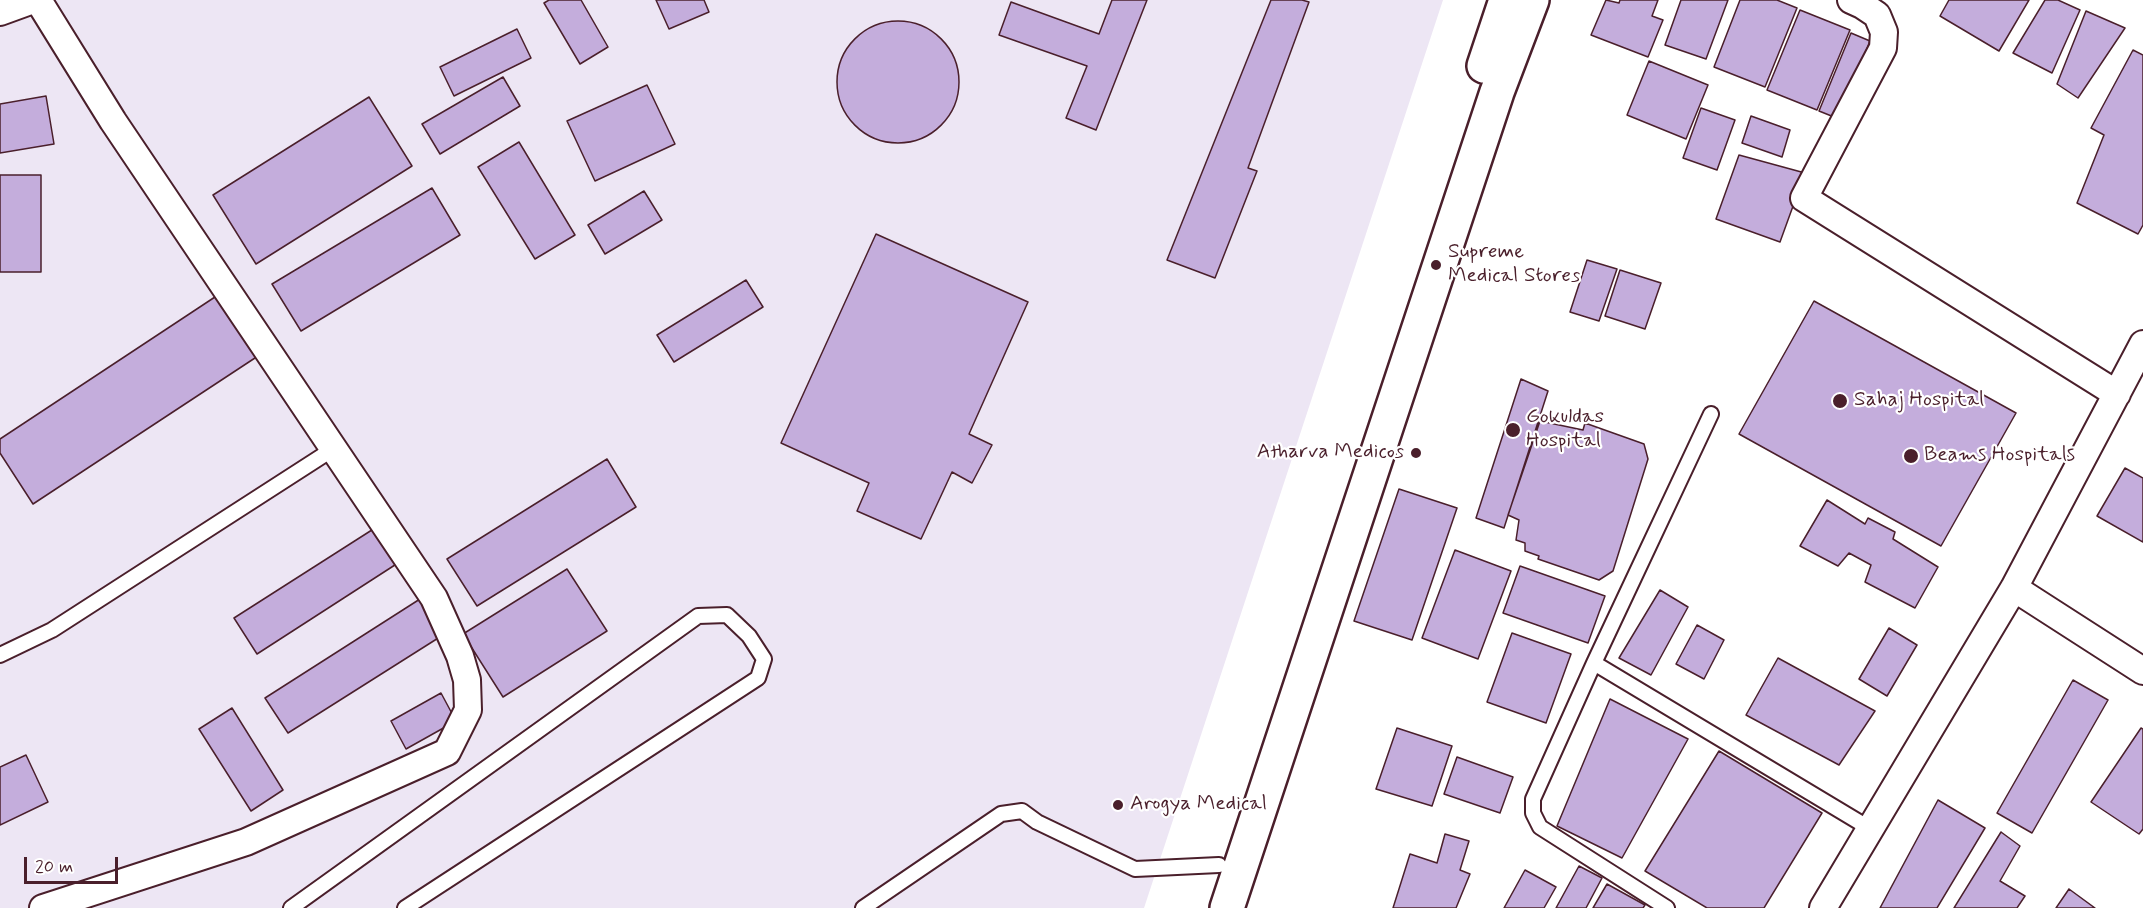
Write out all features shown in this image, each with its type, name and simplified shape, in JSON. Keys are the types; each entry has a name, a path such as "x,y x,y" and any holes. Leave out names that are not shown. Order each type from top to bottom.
{"main road":[{"path":"1206,908 1506,0"},
{"path":"1227,908 1497,92 1532,0"}],"street":[{"path":"0,12 33,0"},
{"path":"38,0 113,121 434,598 460,656 467,680 468,710 447,752 246,842 43,908"},
{"path":"1851,0 1877,15 1884,32 1883,48 1804,198 2117,394"},
{"path":"1823,908 2014,588 2143,344"},
{"path":"2014,588 2143,671"}],"lane":[{"path":"1667,908 1539,827 1533,813 1533,799 1711,414"},
{"path":"0,655 52,630 333,448"},
{"path":"291,908 698,616 727,615 749,636 764,659 758,678 405,908"},
{"path":"1594,663 1869,828"},
{"path":"863,908 1001,814 1022,811 1037,822 1135,869 1219,865"}],"shaded area":[{"path":"0,0 1443,0 1144,908 0,908"}],"building":[{"path":"549,0 581,0 608,47 580,64 544,3"},
{"path":"656,0 704,0 709,12 669,29"},
{"path":"1112,0 1147,0 1096,130 1066,118 1087,66 999,35 1011,2 1099,34"},
{"path":"1271,0 1309,2 1248,168 1257,171 1215,278 1167,260"},
{"path":"1606,0 1619,3 1620,0 1658,0 1652,16 1663,20 1648,57 1591,35"},
{"path":"1681,0 1728,0 1706,59 1665,45"},
{"path":"1740,0 1777,0 1797,8 1765,87 1714,67"},
{"path":"1949,0 2029,0 1999,51 1940,16"},
{"path":"2045,0 2058,0 2080,10 2052,73 2013,53"},
{"path":"1800,10 1850,30 1817,110 1767,90"},
{"path":"2086,11 2125,28 2078,98 2057,84"},
{"path":"898,21 921,25 941,39 955,59 959,82 955,105 941,125 921,139 898,143 875,139 855,125 841,105 837,82 841,59 855,39 875,25"},
{"path":"517,29 531,58 454,96 440,67"},
{"path":"1851,33 1870,41 1839,119 1819,111"},
{"path":"2133,50 2143,55 2143,225 2138,234 2077,203 2104,135 2091,128"},
{"path":"1649,61 1708,85 1686,139 1627,115"},
{"path":"503,77 520,106 440,154 422,124"},
{"path":"647,85 675,144 595,181 567,121"},
{"path":"46,96 54,144 0,153 0,104"},
{"path":"369,97 412,166 256,264 213,195"},
{"path":"1701,108 1735,120 1717,170 1683,158"},
{"path":"1751,116 1790,130 1782,157 1742,143"},
{"path":"519,142 575,235 535,259 478,167"},
{"path":"1739,155 1805,173 1780,242 1716,219"},
{"path":"0,175 41,175 41,272 0,272"},
{"path":"432,188 460,235 301,331 272,284"},
{"path":"644,191 662,220 605,254 588,225"},
{"path":"876,234 1028,302 969,434 992,445 972,483 952,472 921,539 857,511 869,483 781,443"},
{"path":"1587,260 1617,269 1599,321 1570,312"},
{"path":"1620,270 1661,283 1645,329 1605,316"},
{"path":"746,280 763,307 674,362 657,335"},
{"path":"218,295 258,356 33,504 0,453 0,439"},
{"path":"1814,301 2016,413 1941,546 1739,434"},
{"path":"1521,379 1548,391 1504,528 1476,518"},
{"path":"1540,421 1583,430 1585,423 1644,444 1648,459 1613,571 1599,580 1538,559 1539,556 1525,551 1525,543 1516,540 1519,520 1508,515"},
{"path":"607,459 636,507 477,606 447,559"},
{"path":"2125,468 2143,478 2143,542 2097,516"},
{"path":"1399,489 1457,508 1412,640 1354,621"},
{"path":"1827,500 1865,524 1868,518 1895,532 1893,539 1938,567 1915,608 1865,582 1871,565 1849,553 1838,566 1800,546"},
{"path":"375,528 398,563 257,654 234,618"},
{"path":"1455,550 1511,571 1478,659 1422,638"},
{"path":"1520,566 1605,596 1588,643 1503,613"},
{"path":"567,569 607,631 503,697 463,634"},
{"path":"1660,590 1688,607 1651,675 1619,658"},
{"path":"420,599 443,635 288,733 265,698"},
{"path":"1697,625 1724,640 1704,679 1676,664"},
{"path":"1889,628 1917,645 1887,696 1859,679"},
{"path":"1512,633 1571,654 1546,723 1487,702"},
{"path":"1778,658 1875,711 1839,765 1746,715"},
{"path":"2073,680 2108,700 2032,833 1997,813"},
{"path":"441,693 456,721 406,749 391,721"},
{"path":"1610,699 1688,739 1622,858 1557,826"},
{"path":"232,708 283,790 251,811 199,729"},
{"path":"1397,728 1452,746 1432,806 1376,789"},
{"path":"2141,728 2143,729 2143,829 2139,834 2091,802"},
{"path":"1719,751 1822,813 1764,908 1707,908 1645,871"},
{"path":"26,755 48,802 0,825 0,767"},
{"path":"1457,757 1513,777 1500,813 1444,794"},
{"path":"1938,800 1985,828 1937,908 1880,908"},
{"path":"2001,832 2020,846 2000,881 2025,896 2017,908 1954,908"},
{"path":"1445,834 1469,841 1460,870 1470,874 1456,908 1393,908 1410,854 1437,863"},
{"path":"1579,866 1602,878 1586,908 1556,908"},
{"path":"1525,870 1556,887 1544,908 1504,908"},
{"path":"1607,884 1645,905 1643,908 1593,908"},
{"path":"2069,889 2095,908 2056,908"}],"place":[{"name":"Supreme Medical Stores","path":"1436,265"},
{"name":"Sahaj Hospital","path":"1840,401"},
{"name":"Gokuldas Hospital","path":"1513,430"},
{"name":"Atharva Medicos","path":"1416,453"},
{"name":"Beams Hospitals","path":"1911,456"},
{"name":"Arogya Medical","path":"1118,805"}]}
